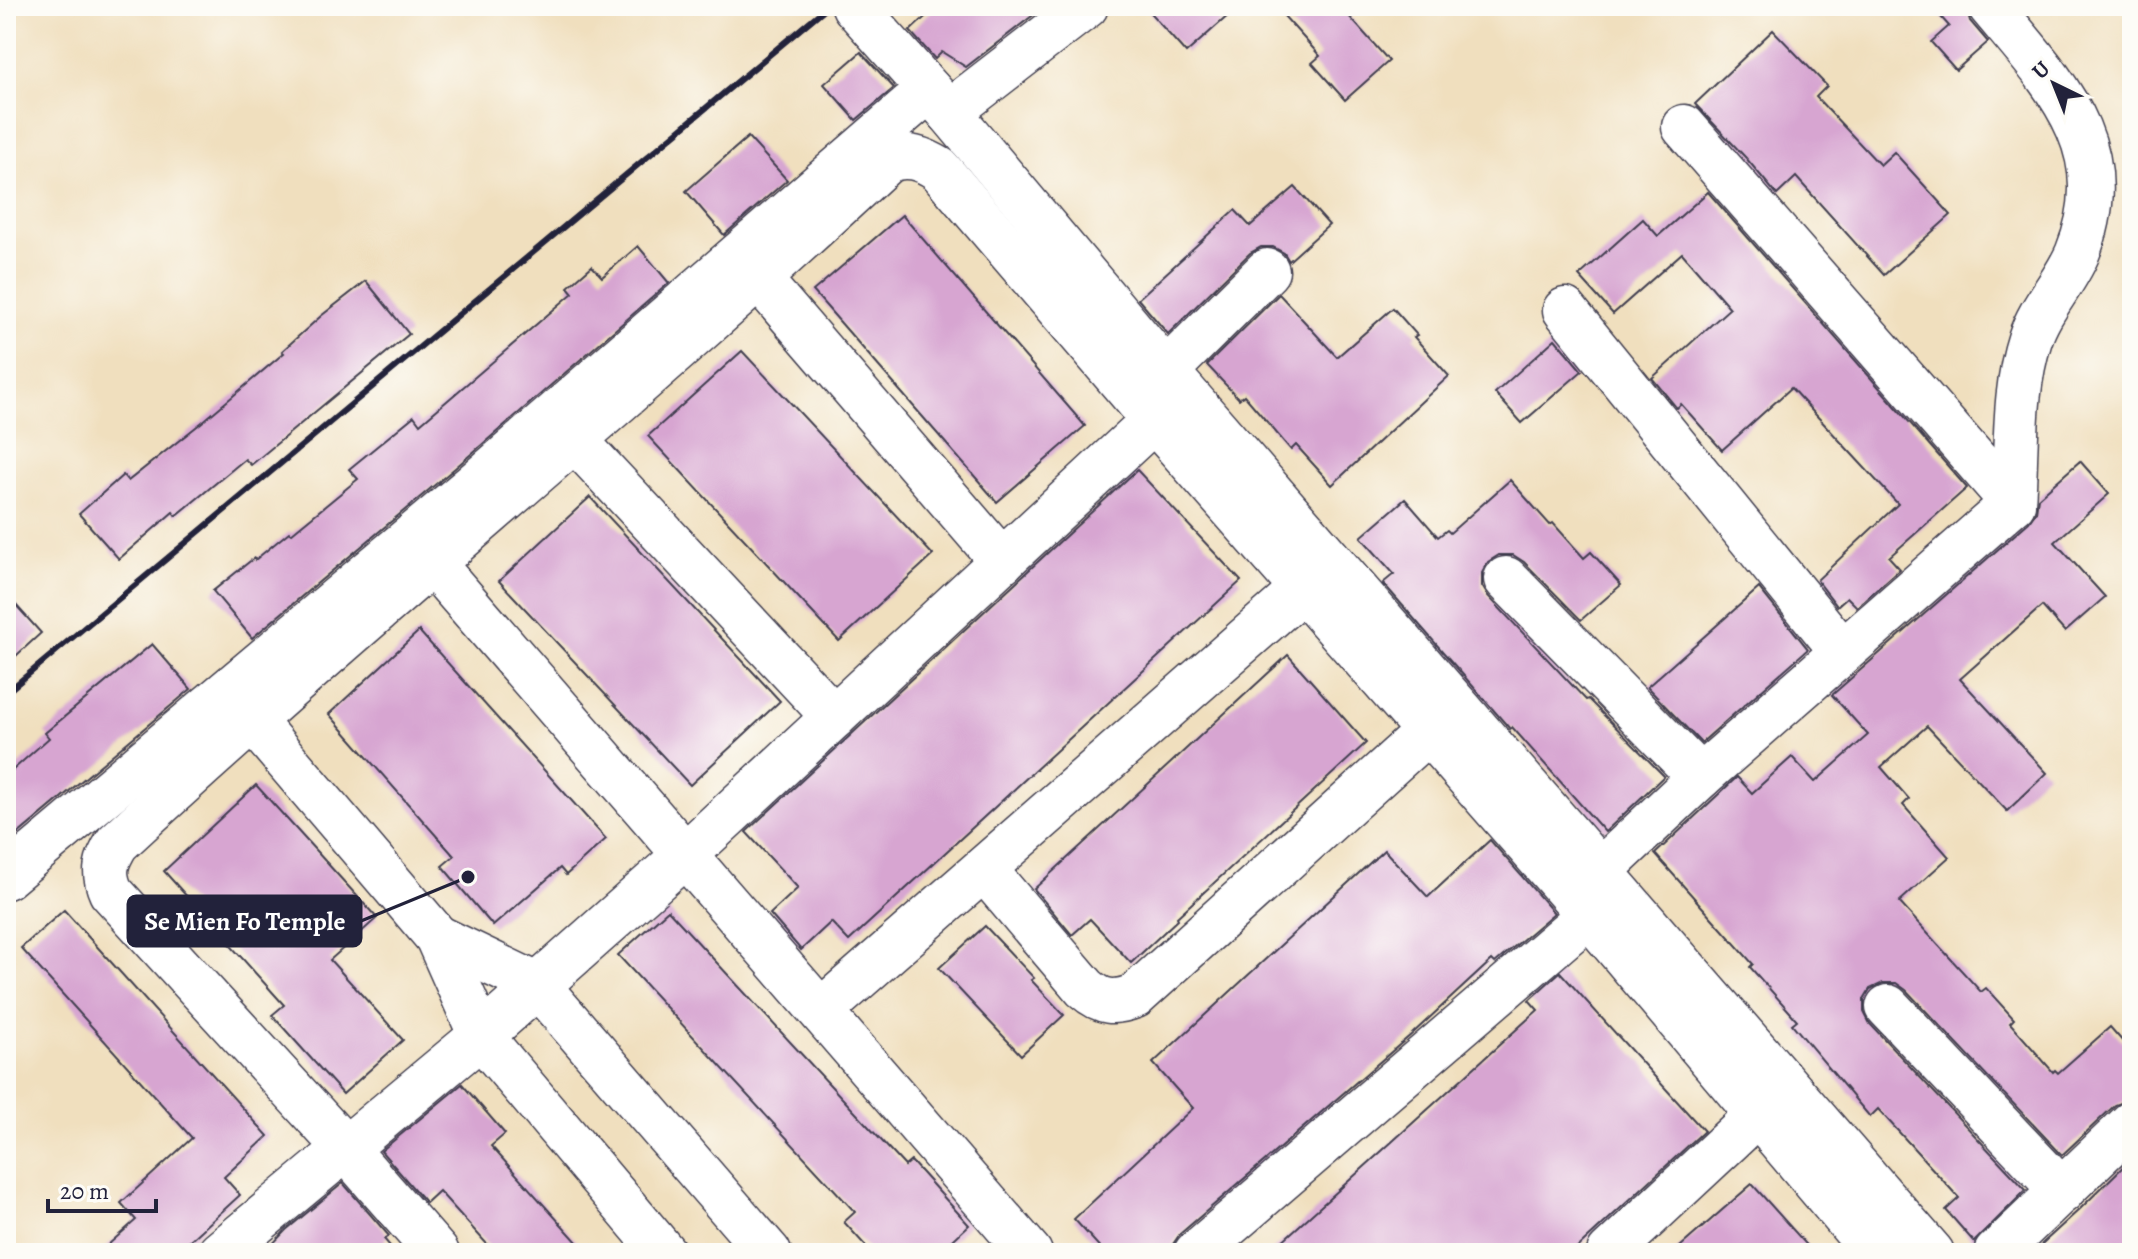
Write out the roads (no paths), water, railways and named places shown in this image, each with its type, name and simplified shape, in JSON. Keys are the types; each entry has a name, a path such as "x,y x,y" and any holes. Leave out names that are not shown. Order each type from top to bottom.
{"street":[{"path":"854,6 939,101 1166,371 1932,1253"},
{"path":"6,877 471,487 939,101 1086,6"},
{"path":"1601,870 1700,777 2013,503 2021,377 2030,338 2040,314 2075,258 2087,228 2093,196 2076,122 2058,87 1990,6"},
{"path":"1684,127 2013,503"},
{"path":"437,1253 111,892 104,872 108,857 117,843 251,719 760,280 887,161 905,156 925,161 939,169 1154,420 1589,915 1875,1253"},
{"path":"1166,371 1267,271"},
{"path":"760,280 1002,561"},
{"path":"1565,310 1842,651"},
{"path":"220,1253 481,1036 685,855 1154,420"},
{"path":"574,439 834,717"},
{"path":"433,564 1030,1253"},
{"path":"1506,579 1700,777"},
{"path":"821,1011 1303,589"},
{"path":"251,719 437,937 481,1036 664,1253"},
{"path":"984,869 1085,988 1105,1002 1120,1002 1135,996 1428,731"},
{"path":"1196,1253 1589,915"},
{"path":"437,937 537,985 769,1253"},
{"path":"1888,1007 2062,1191"},
{"path":"1609,1253 1757,1115"},
{"path":"1996,1253 2132,1123"}],"railway":[{"path":"6,693 828,6"}],"place":[{"name":"Se Mien Fo Temple","path":"468,877"}]}
